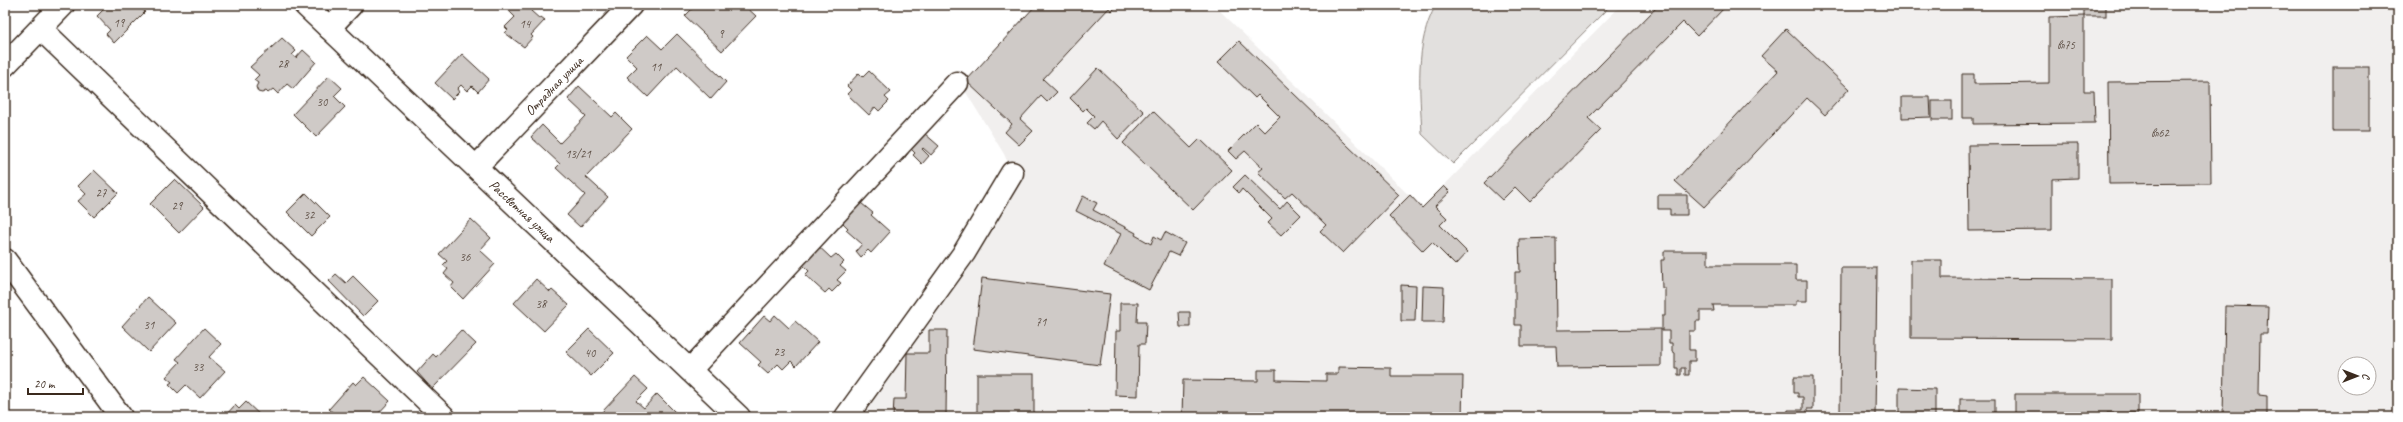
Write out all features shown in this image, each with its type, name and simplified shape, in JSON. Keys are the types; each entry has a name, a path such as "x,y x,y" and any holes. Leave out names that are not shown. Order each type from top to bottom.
{"street":[{"path":"5,66 63,5"},
{"name":"Рассветная улица","path":"305,5 739,417"},
{"path":"329,28 351,5"},
{"name":"Отрадная улица","path":"476,167 631,5"},
{"path":"40,29 444,417"},
{"path":"690,370 957,83"},
{"path":"846,417 964,253 1012,173"},
{"path":"5,260 121,417"}],"shaded area":[{"path":"1036,5 1214,5 1422,208 1621,5 2156,5 2157,11 2398,5 2398,412 2395,417 861,417 977,256 1018,186 1004,154 962,86"},
{"path":"1436,5 1611,5 1453,164 1422,134 1420,85 1421,52 1429,20"}],"building":[{"path":"108,5 138,5 145,12 114,43 106,34 110,30 97,16"},
{"path":"511,5 525,5 528,7 532,5 534,7 531,11 540,19 541,17 545,20 531,35 533,37 524,47 505,33 508,30 505,27 515,17 507,9"},
{"path":"696,5 744,5 756,16 722,51 685,16"},
{"path":"1036,5 1117,5 1112,11 1109,8 1043,79 1057,92 1047,102 1041,96 1020,119 1033,131 1019,145 1005,132 1012,124 966,81"},
{"path":"1659,5 1727,5 1697,36 1683,22 1588,118 1601,130 1530,202 1515,187 1502,200 1484,183"},
{"path":"2084,5 2106,5 2106,16 2084,16"},
{"path":"2084,16 2084,91 2094,91 2095,123 1973,124 1973,118 1962,118 1962,74 1974,74 1974,84 2049,83 2049,17"},
{"path":"1786,29 1849,89 1825,115 1807,98 1704,207 1675,181 1778,71 1761,56"},
{"path":"677,34 726,82 711,99 677,66 648,97 627,77 637,67 626,56 647,35 662,49"},
{"path":"282,38 296,51 292,55 296,58 303,50 316,62 293,89 287,84 278,94 273,89 268,93 266,91 262,93 258,92 256,87 258,83 254,80 259,75 250,67"},
{"path":"1239,41 1399,195 1343,253 1320,231 1326,225 1292,192 1285,198 1258,172 1263,168 1245,151 1236,159 1228,151 1256,123 1265,132 1280,117 1258,95 1255,98 1218,62"},
{"path":"462,54 489,79 478,92 472,86 467,91 461,85 457,89 459,92 452,99 435,83"},
{"path":"2333,67 2369,67 2369,131 2333,131"},
{"path":"1098,68 1144,112 1118,139 1101,121 1094,129 1087,123 1094,116 1086,108 1083,111 1070,98"},
{"path":"869,71 891,92 885,97 889,101 879,111 875,107 869,115 847,94 851,90 847,86 859,73 863,77"},
{"path":"329,76 342,88 334,96 345,107 316,137 293,114"},
{"path":"2210,81 2211,183 2109,184 2108,82"},
{"path":"579,86 612,117 616,113 632,129 586,177 608,197 580,227 567,215 585,195 556,168 560,164 531,137 542,125 560,143 586,116 568,99"},
{"path":"1902,97 1930,97 1931,117 1902,118"},
{"path":"1932,101 1952,101 1952,120 1932,120"},
{"path":"1153,111 1191,148 1200,139 1232,170 1193,210 1123,143"},
{"path":"924,133 939,146 931,155 923,148 922,149 929,156 922,164 913,155 915,153 911,149 901,163 894,156"},
{"path":"2078,144 2078,178 2052,179 2052,230 1969,231 1968,145"},
{"path":"94,170 118,193 94,217 78,201 86,194 78,186"},
{"path":"1245,175 1280,209 1287,201 1301,215 1281,235 1268,223 1272,219 1242,189 1239,193 1233,187"},
{"path":"175,179 204,207 179,233 150,204"},
{"path":"1444,186 1450,192 1435,206 1447,218 1440,225 1467,252 1455,265 1432,242 1423,251 1389,216 1410,195 1422,208"},
{"path":"306,193 330,217 311,236 287,212"},
{"path":"1658,195 1687,195 1687,215 1670,215 1670,209 1658,209"},
{"path":"1083,196 1097,203 1093,210 1136,233 1135,235 1151,244 1154,236 1161,240 1165,232 1185,243 1178,256 1169,252 1149,290 1104,266 1121,234 1076,211"},
{"path":"855,198 873,213 871,215 890,232 871,253 868,250 861,257 856,251 862,244 846,230 848,228 837,217"},
{"path":"471,219 491,238 480,250 495,264 463,299 451,287 454,283 444,274 448,269 443,265 447,261 439,254"},
{"path":"1556,238 1557,330 1661,329 1661,366 1557,367 1556,346 1521,346 1521,325 1515,325 1515,272 1520,272 1519,239"},
{"path":"813,241 831,258 836,254 844,262 840,266 846,271 837,280 841,283 832,292 829,289 825,293 805,275 809,271 797,259"},
{"path":"1664,251 1708,251 1708,265 1796,265 1796,280 1807,280 1807,301 1796,301 1796,305 1713,305 1714,311 1700,311 1700,321 1696,321 1696,331 1689,331 1689,350 1695,350 1695,361 1689,361 1689,375 1685,375 1685,368 1681,368 1681,375 1678,375 1678,368 1675,368 1675,353 1672,351 1672,343 1669,343 1669,331 1662,331 1662,316 1665,316 1665,288 1662,288 1661,260 1664,260"},
{"path":"1911,260 1942,260 1942,278 2112,279 2112,339 1911,338"},
{"path":"1841,268 1877,268 1875,417 1840,417"},
{"path":"336,274 346,283 353,276 378,301 363,316 329,281"},
{"path":"982,278 1110,294 1100,365 973,349"},
{"path":"536,279 550,292 552,290 569,305 544,331 514,303"},
{"path":"1401,285 1416,286 1415,321 1401,321"},
{"path":"1423,286 1444,287 1443,322 1422,322"},
{"path":"148,297 176,323 149,352 122,326"},
{"path":"1120,303 1138,303 1137,322 1146,322 1145,344 1139,344 1138,396 1115,395 1116,331 1120,331"},
{"path":"2225,306 2268,307 2267,334 2260,334 2259,395 2267,396 2267,417 2223,417"},
{"path":"1179,312 1190,312 1190,327 1180,327"},
{"path":"775,315 789,328 795,321 818,342 796,366 791,361 783,369 778,364 768,374 758,365 761,362 740,343 764,316 770,321"},
{"path":"204,328 221,344 209,357 225,371 200,398 186,385 178,393 169,384 172,382 166,377 180,362 176,359"},
{"path":"589,329 614,353 591,376 566,352"},
{"path":"461,330 476,344 432,389 417,372 433,354 436,357"},
{"path":"929,330 947,330 946,416 950,417 893,417 894,399 906,399 907,353 929,353"},
{"path":"1338,367 1391,368 1391,376 1463,376 1462,417 1182,417 1183,380 1258,381 1258,370 1276,370 1276,380 1326,381 1326,374 1338,374"},
{"path":"977,374 1034,374 1034,417 977,417"},
{"path":"364,377 390,401 375,417 338,417 329,409 353,382 356,385"},
{"path":"635,377 648,389 636,401 644,408 657,394 677,414 674,417 608,417 602,412"},
{"path":"1794,377 1813,377 1813,409 1807,409 1807,417 1783,417 1787,416 1788,410 1803,410 1803,397 1798,397 1798,393 1794,393"},
{"path":"1899,388 1935,389 1935,417 1899,417"},
{"path":"2015,394 2138,394 2138,413 2107,413 2107,417 2015,417"},
{"path":"1960,399 1995,399 1995,417 1960,417"},
{"path":"246,402 262,417 224,417 235,405 239,409"}]}
